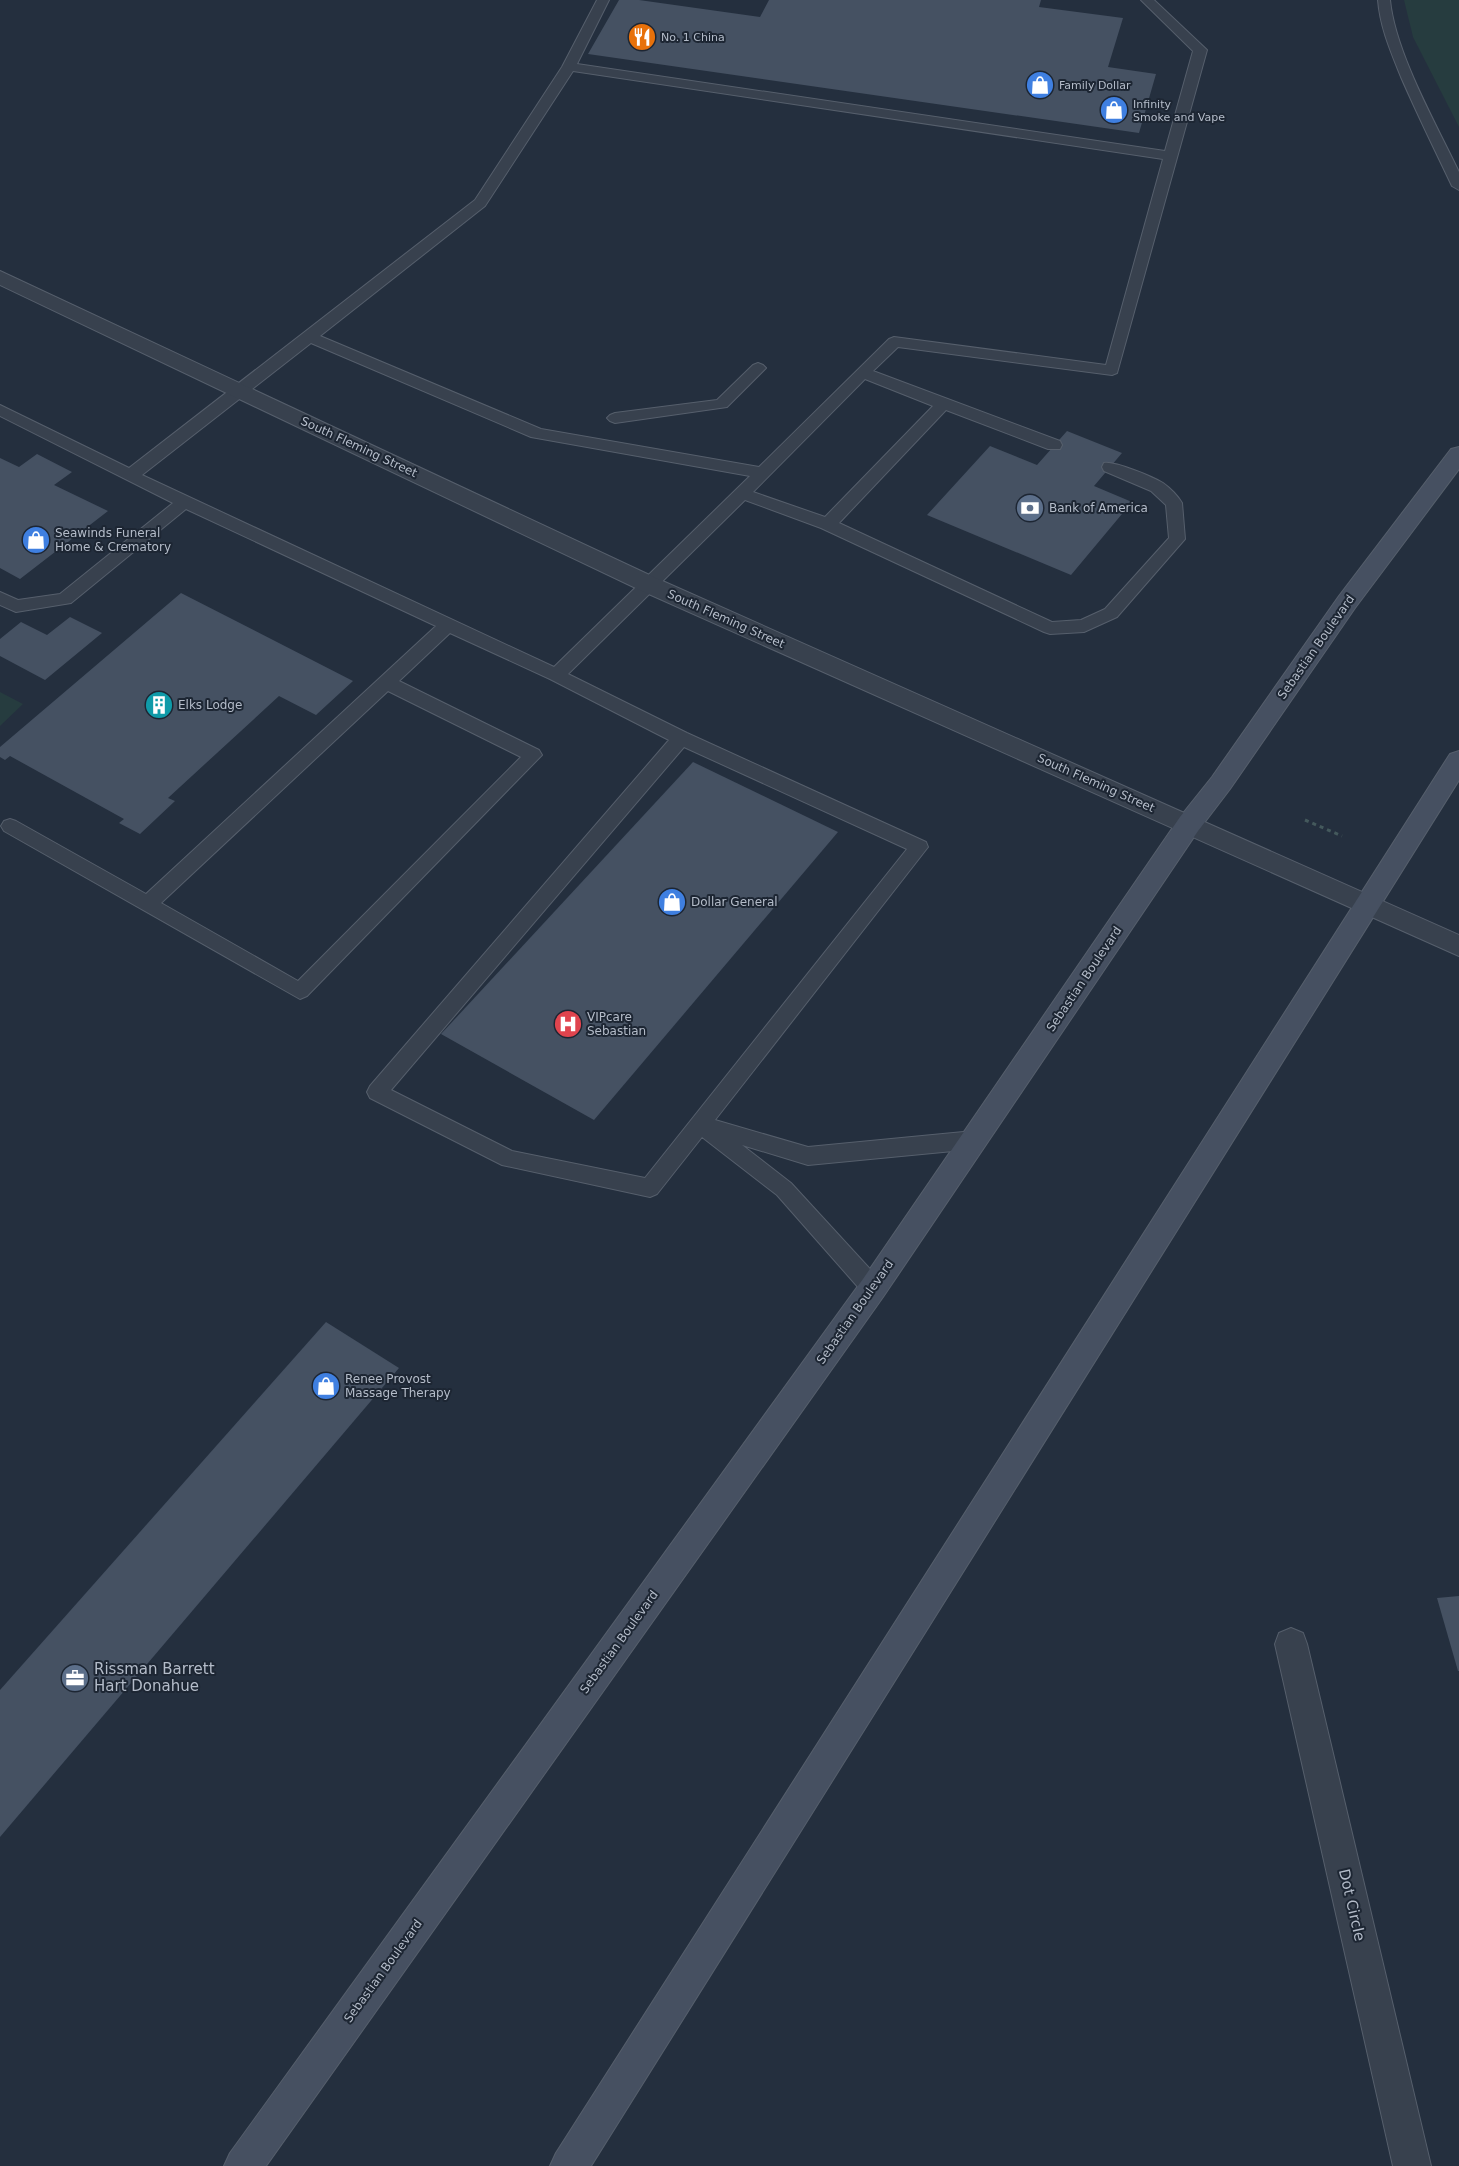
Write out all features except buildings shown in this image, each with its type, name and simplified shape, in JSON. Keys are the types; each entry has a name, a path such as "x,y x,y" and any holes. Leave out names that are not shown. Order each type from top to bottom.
{"main road":[{"name":"Sebastian Boulevard","path":"243,2166 873,1288 1189,824 1221,783 1348,602 1459,454"},
{"path":"569,2166 1459,760"}],"street":[{"name":"South Fleming Street","path":"0,277 650,585 1459,946"},
{"name":"Dot Circle","path":"1291,1644 1412,2166"}],"lane":[{"path":"130,475 242,391 480,203 569,67 603,0"},
{"path":"556,675 650,585 894,342 1112,370 1200,50 1147,0"},
{"path":"1384,0 1383,6 1390,36 1459,186"},
{"path":"569,67 1171,156"},
{"path":"309,337 537,432 761,473"},
{"path":"615,418 722,404 758,368"},
{"path":"863,373 1054,445"},
{"path":"827,524 839,514 943,404"},
{"path":"0,410 184,502 556,675 682,738 919,847 650,1188 509,1159 377,1092 682,738"},
{"path":"741,493 827,524 1050,628 1084,626 1111,613 1177,539 1174,503 1157,487 1110,467"},
{"path":"0,598 16,606 65,599 184,502"},
{"path":"148,904 388,683 448,625"},
{"path":"10,826 300,991 533,755 388,683"},
{"path":"700,1124 808,1156 974,1140"},
{"path":"700,1124 784,1189 873,1288"}],"path":[{"path":"1305,820 1342,836"}],"green space":[{"path":"1404,0 1459,0 1459,127 1413,37"},
{"path":"0,692 23,704 0,726"}],"place":[{"name":"No. 1 China","path":"642,37"},
{"name":"Family Dollar","path":"1040,85"},
{"name":"Infinity Smoke and Vape","path":"1114,110"},
{"name":"Bank of America","path":"1030,508"},
{"name":"Seawinds Funeral Home & Crematory","path":"36,540"},
{"name":"Elks Lodge","path":"159,705"},
{"name":"Dollar General","path":"672,902"},
{"name":"VIPcare Sebastian","path":"568,1024"},
{"name":"Renee Provost Massage Therapy","path":"326,1386"},
{"name":"Rissman Barrett Hart Donahue","path":"75,1678"}]}
